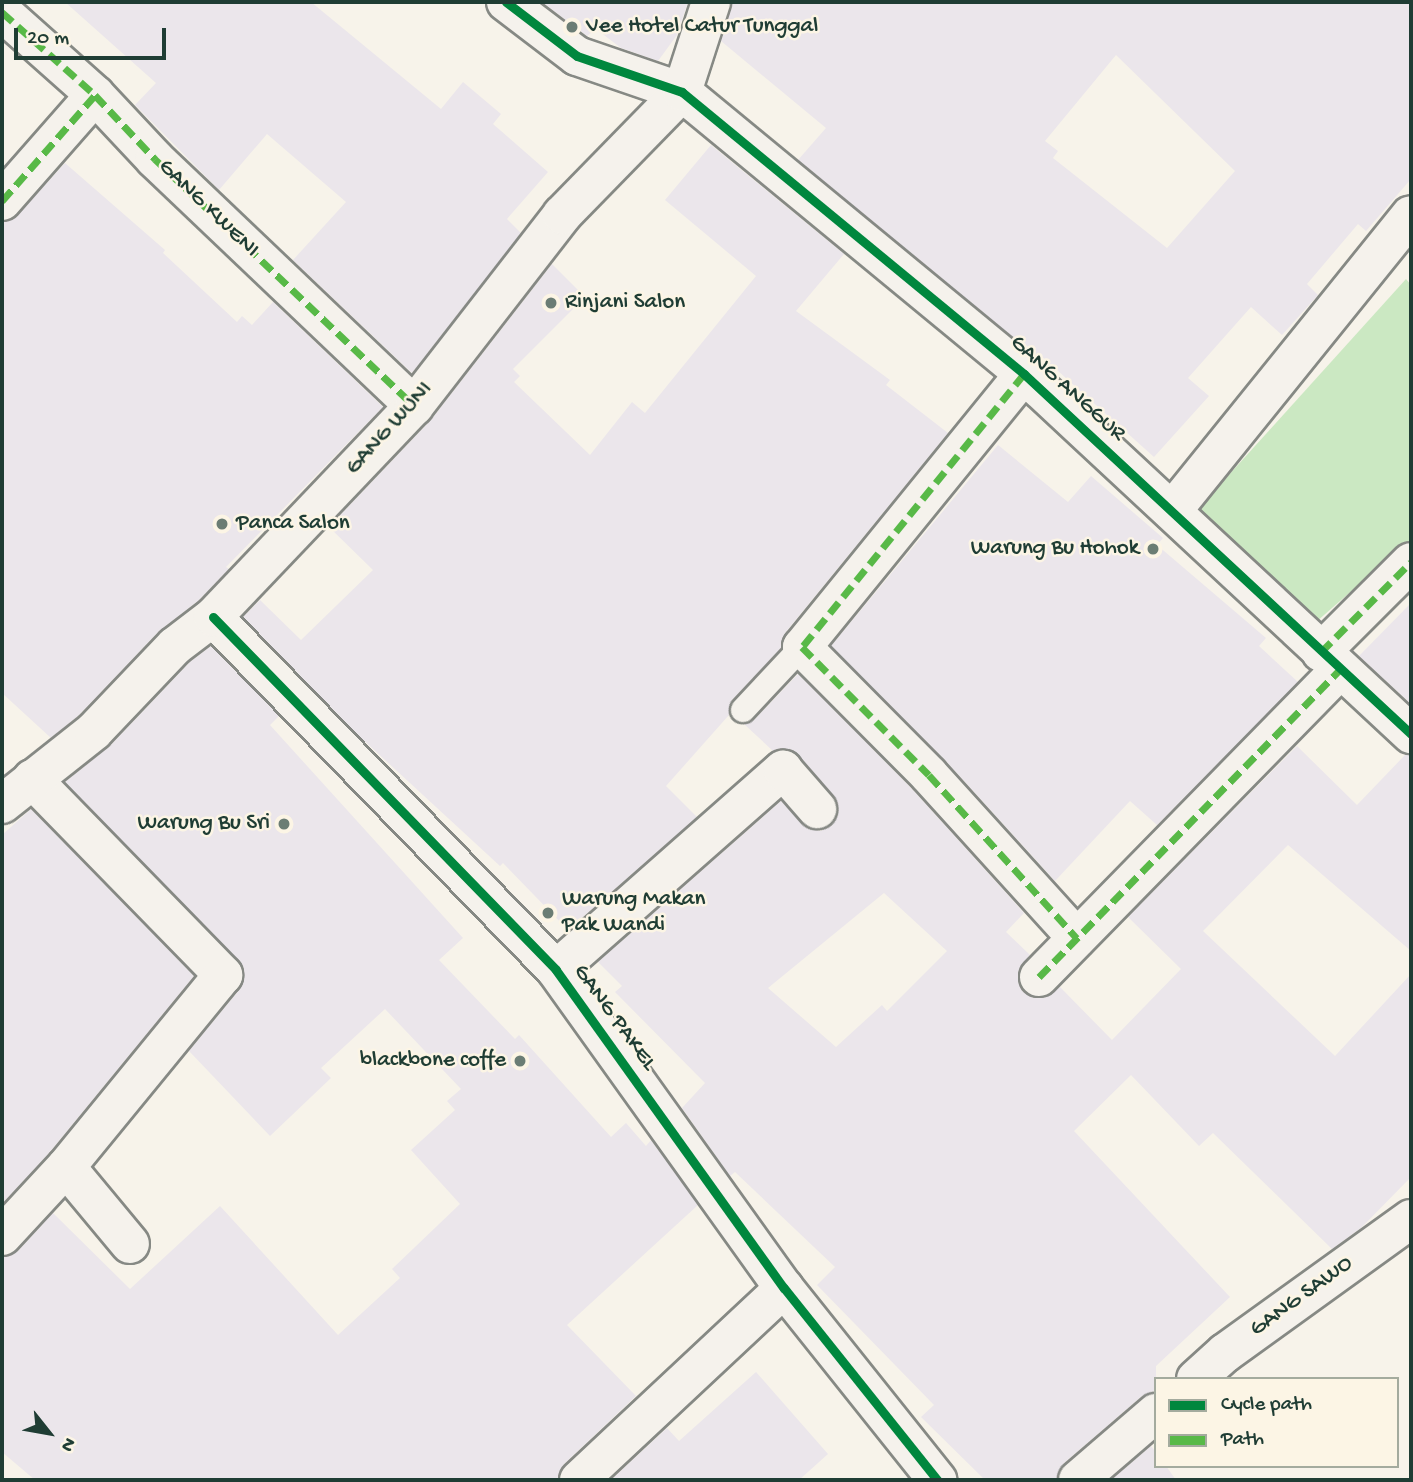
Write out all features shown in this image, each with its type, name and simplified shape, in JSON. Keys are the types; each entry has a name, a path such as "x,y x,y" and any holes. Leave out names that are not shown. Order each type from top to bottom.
{"street":[{"path":"506,2 577,56 682,92"},
{"name":"GANG WUNI","path":"2,804 94,731 175,646 213,617 415,406 562,215 682,92 710,2"},
{"name":"GANG KWENI","path":"2,12 95,95 155,159 415,406"},
{"name":"GANG ANGGUR","path":"682,92 1024,374 1411,733"},
{"path":"2,201 95,95"},
{"path":"1172,511 1411,215"},
{"path":"1024,374 802,647 929,775 1077,939"},
{"path":"1039,977 1077,939 1331,660 1411,562"},
{"name":"GANG PAKEL","path":"213,617 556,970 783,1288 937,1480"},
{"path":"556,970 783,770 817,808"},
{"path":"2,1236 66,1167 223,975 32,779"},
{"path":"66,1167 130,1244"},
{"name":"GANG SAWO","path":"1198,1377 1225,1353 1411,1219"},
{"path":"579,1480 783,1288"},
{"path":"1078,1480 1154,1415"}],"lane":[{"path":"743,710 802,647"}],"green space":[{"path":"1406,279 1411,285 1411,539 1316,622 1198,509"}],"building":[{"path":"65,2 311,2 441,109 463,82 501,114 493,124 548,172 507,219 521,233 412,373 293,260 346,202 267,134 219,190 135,105 156,83"},
{"path":"542,2 688,2 677,35 658,61 621,48 596,29 587,36"},
{"path":"732,2 1411,2 1411,179 1366,231 1358,224 1307,284 1318,295 1282,335 1251,307 1188,378 1209,396 1154,457 1038,353 1036,356 798,160 826,128 721,41","holes":["1116,55 1235,171 1167,248 1053,158 1058,151 1045,141"]},
{"path":"711,145 844,254 796,311 890,380 886,385 948,433 785,633 781,648 732,700 729,715 666,786 697,817 568,930 503,863 500,866 359,736 243,617 260,600 301,640 373,570 329,527 431,420 552,264 585,297 513,369 520,376 514,382 590,455 632,402 645,413 756,276 665,200"},
{"path":"65,163 165,250 163,253 237,322 242,316 252,325 273,302 383,407 226,567 229,569 198,601 159,631 79,715 51,738 2,693 2,222 18,215"},
{"path":"998,445 1068,502 1091,476 1163,538 1157,545 1266,638 1259,646 1298,682 1157,825 1130,801 1055,881 945,760 831,646"},
{"path":"1411,603 1411,704 1359,656"},
{"path":"211,646 279,716 270,725 463,938 439,960 515,1039 519,1035 611,1137 626,1123 646,1146 651,1140 698,1205 567,1325 636,1396 564,1464 558,1480 35,1480 2,1452 2,1257 18,1251 53,1213 130,1289 220,1206 338,1335 400,1278 392,1269 460,1204 411,1150 455,1110 447,1101 461,1089 385,1009 321,1068 331,1078 270,1136 189,1051 240,989 244,968 65,782 110,746 190,662"},
{"path":"798,674 913,790 1024,913 1006,932 1030,955 1018,972 1018,982 1023,992 1033,998 1044,998 1060,987 1112,1040 1181,969 1128,917 1297,746 1357,805 1405,755 1411,755 1411,951 1288,845 1203,931 1335,1056 1411,974 1411,1177 1361,1228 1332,1249 1213,1133 1199,1146 1131,1075 1074,1131 1230,1297 1156,1366 1154,1391 1142,1396 1064,1463 1057,1480 985,1480 921,1417 934,1405 817,1285 835,1267 735,1172 730,1176 682,1108 705,1083 615,992 622,986 598,962 781,801 809,829 821,831 832,825 838,815 838,804 799,756 789,749 773,751 744,724 754,720","holes":["884,893 947,951 887,1011 882,1005 836,1047 768,988"]},
{"path":"31,809 194,976 49,1153 2,1204 2,835"},
{"path":"756,1372 828,1454 799,1480 611,1480 667,1428 679,1441"},
{"path":"1151,1446 1154,1450 1154,1468 1167,1468 1176,1480 1111,1480"}],"marked path":[{"path":"2,12 95,95 155,159 414,406"},
{"path":"2,201 95,95"},
{"path":"1024,374 802,647 929,775 1077,938"},
{"path":"1321,652 1411,562"},
{"path":"1039,977 1341,669"}],"cycle path":[{"path":"506,2 577,56 682,92 1024,374 1411,734"},
{"path":"213,617 556,970 784,1288 937,1480"}],"place":[{"name":"Vee Hotel Catur Tunggal","path":"572,27"},
{"name":"Rinjani Salon","path":"551,303"},
{"name":"Panca Salon","path":"222,524"},
{"name":"Warung Bu Hohok","path":"1153,549"},
{"name":"Warung Bu Sri","path":"284,824"},
{"name":"Warung Makan Pak Wandi","path":"548,913"},
{"name":"blackbone coffe","path":"520,1061"}]}
